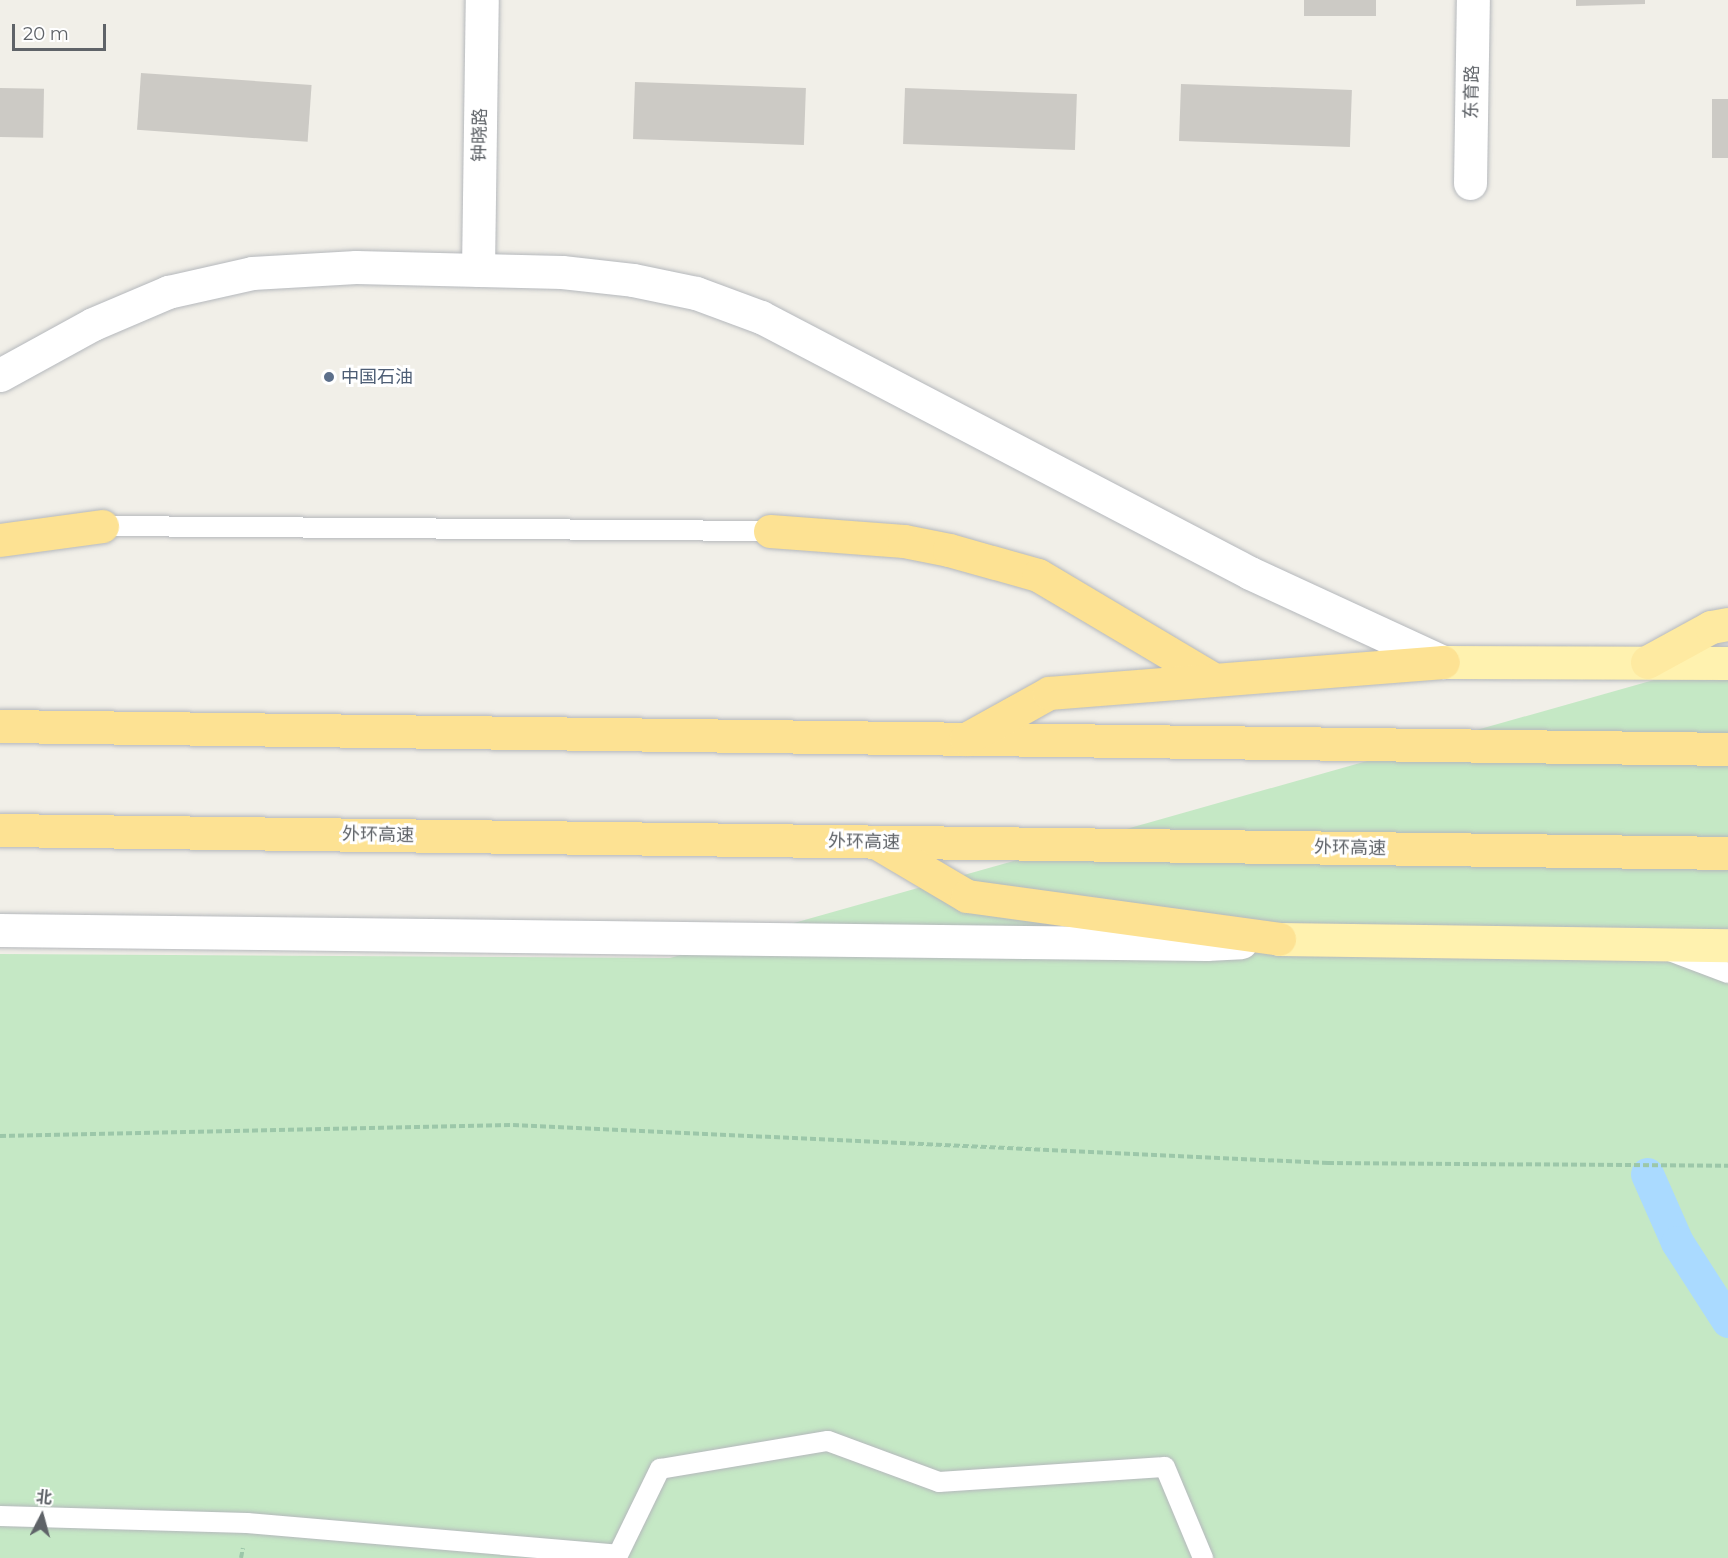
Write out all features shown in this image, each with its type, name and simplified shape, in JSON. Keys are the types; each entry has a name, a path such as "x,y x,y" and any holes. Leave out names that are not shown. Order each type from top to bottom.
{"highway":[{"path":"0,540 102,526"},
{"path":"771,531 904,541 949,549 1038,575 1210,678"},
{"path":"1647,662 1711,627 1728,624"},
{"path":"966,739 1049,693 1210,678 1443,662"},
{"path":"0,726 1728,749"},
{"name":"外环高速","path":"0,830 1728,854"},
{"path":"875,842 967,896 1279,939"}],"main road":[{"name":"钟晓路","path":"478,270 482,0"},
{"name":"东育路","path":"1470,183 1473,0"},
{"path":"0,375 93,324 168,292 252,273 356,267 562,272 633,280 696,293 761,317 1250,573 1443,662 1728,663"},
{"path":"0,930 1184,944 1279,939 1728,945"}],"lane":[{"path":"102,526 771,531"},
{"path":"1652,944 1728,973"},
{"path":"0,1516 247,1523 618,1555 660,1469 828,1441 939,1482 1165,1467 1203,1558"}],"path":[{"path":"0,1136 513,1125 1328,1163 1728,1166"}],"green space":[{"path":"1728,659 1728,1558 0,1558 0,954 670,958"}],"building":[{"path":"1304,0 1376,0 1376,16 1304,16"},
{"path":"1576,0 1645,0 1645,4 1576,6"},
{"path":"141,73 312,85 308,142 137,130"},
{"path":"635,82 806,88 804,145 633,139"},
{"path":"1181,84 1352,90 1350,147 1179,141"},
{"path":"0,88 44,89 43,138 0,137"},
{"path":"905,88 1077,94 1075,150 903,144"},
{"path":"1712,99 1728,99 1728,158 1712,158"}],"waterway":[{"path":"1647,1174 1677,1242 1728,1321"}],"place":[{"name":"中国石油","path":"329,377"}]}
